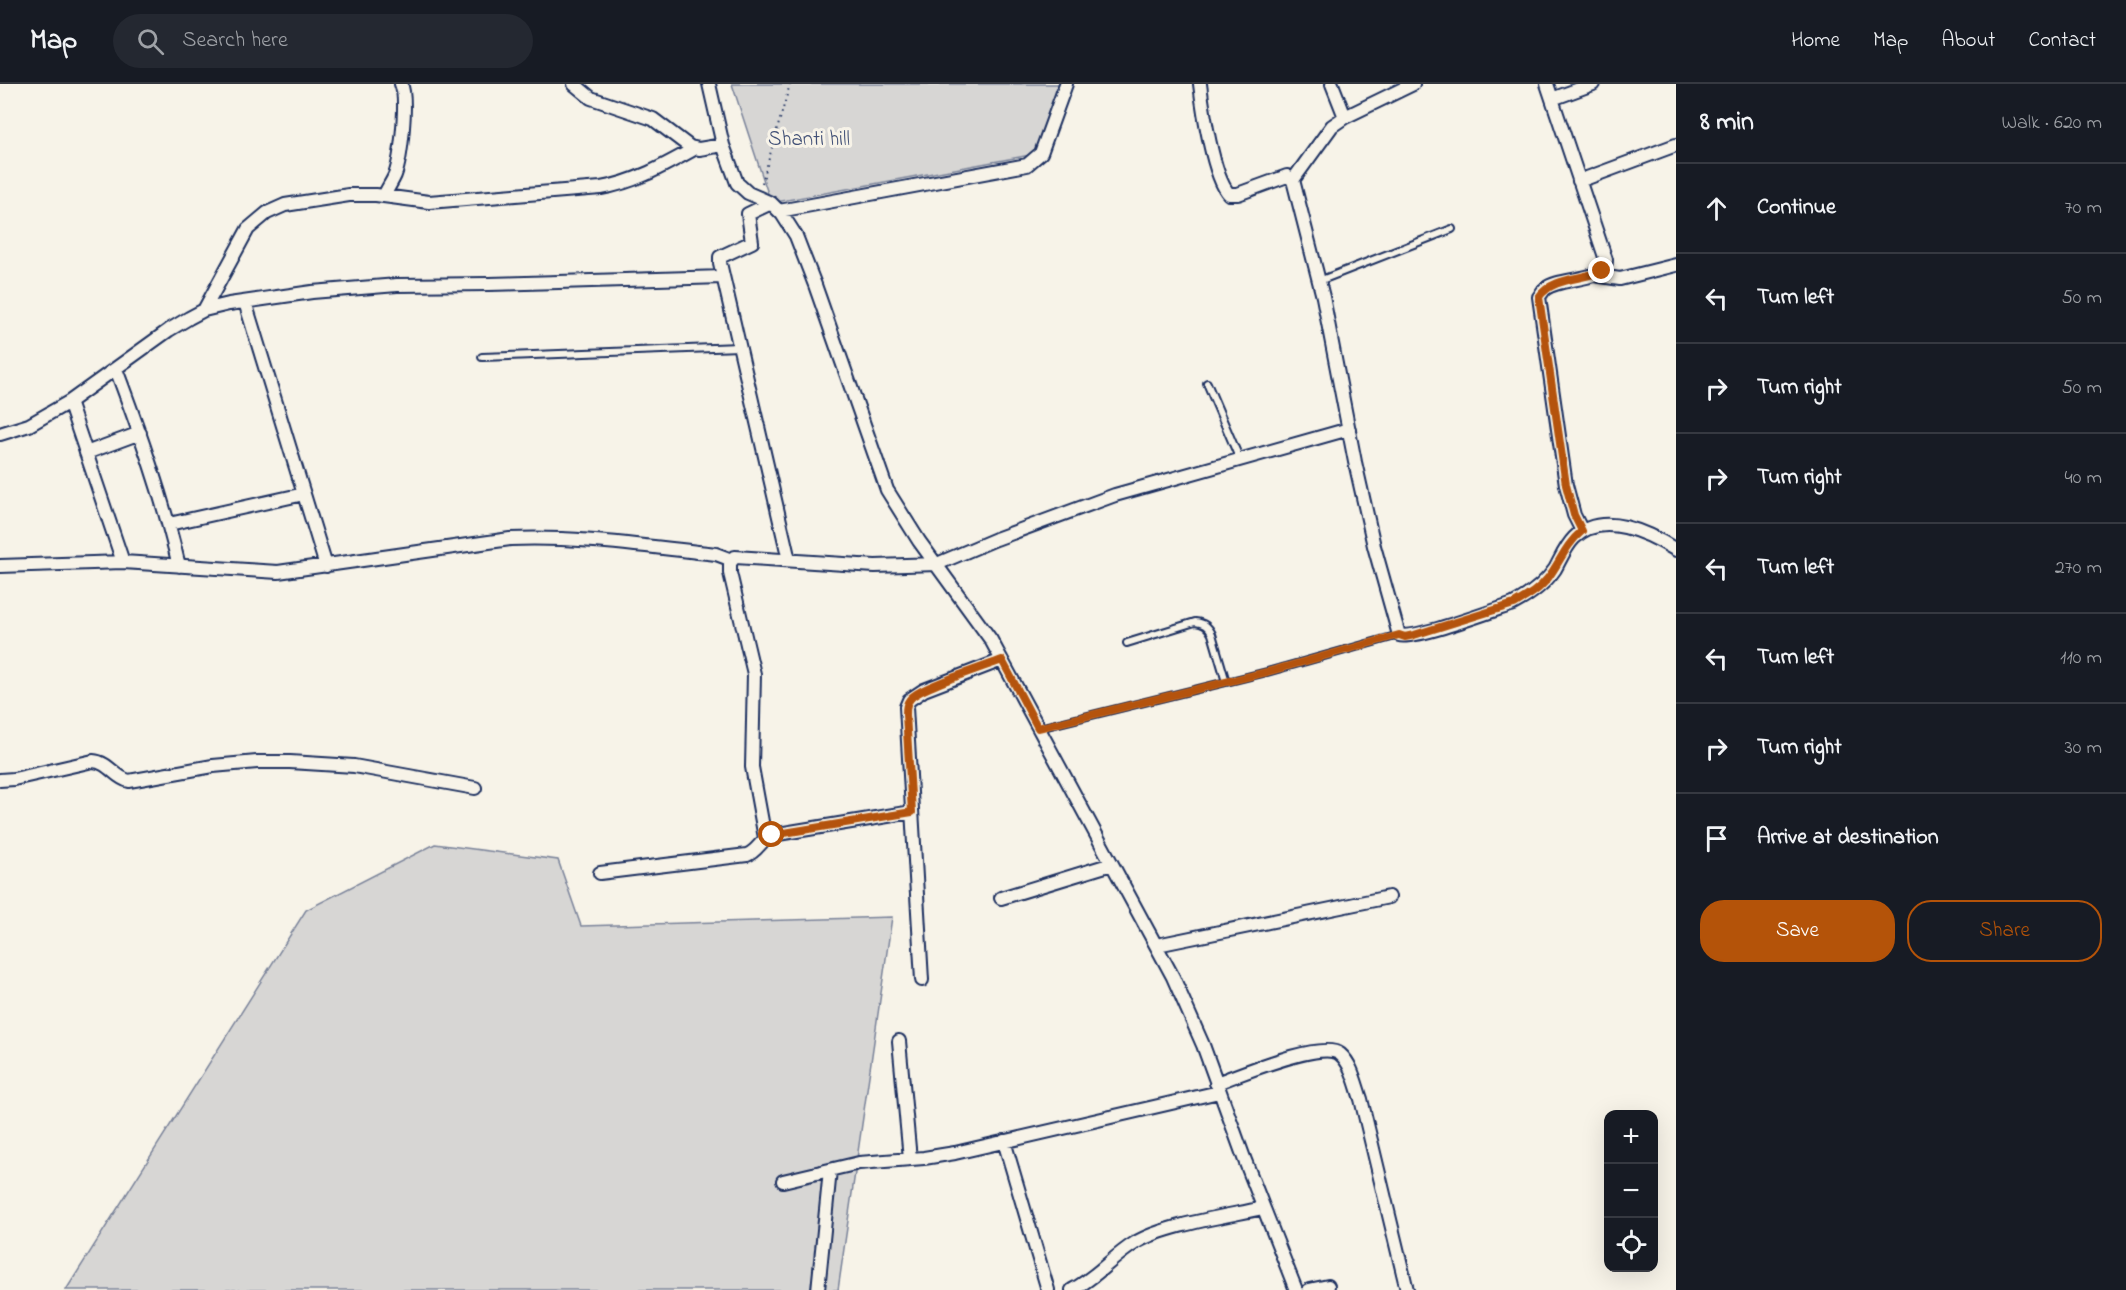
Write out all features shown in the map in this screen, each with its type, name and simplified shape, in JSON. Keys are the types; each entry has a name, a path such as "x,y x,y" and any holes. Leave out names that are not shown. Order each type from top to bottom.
{"street":[{"path":"384,196 396,173 404,122 404,90 401,84"},
{"path":"574,84 591,99 653,119 694,149"},
{"path":"709,84 723,145 736,183 742,190 775,207 796,236 887,490 920,541 972,612 1002,660 1157,945 1186,1004 1296,1290"},
{"path":"789,560 720,257 752,242 748,214 775,207 1027,165 1041,153 1066,84"},
{"path":"1200,84 1223,188 1229,194 1239,194 1287,176 1293,180 1319,280 1374,546 1399,635 1405,637 1421,633 1520,601 1538,589 1567,547 1582,531 1591,527 1602,525 1627,528 1650,535 1676,550"},
{"path":"1332,84 1346,117"},
{"path":"1546,84 1606,260 1606,266 1602,271 1556,284 1545,289 1539,297 1566,485 1574,515 1582,531"},
{"path":"1552,99 1593,84"},
{"path":"1293,180 1332,126 1407,85"},
{"path":"1579,181 1676,144"},
{"path":"204,310 248,229 267,213 285,205 349,195 384,196 429,202 601,188 639,178 694,149 723,145"},
{"path":"1594,275 1620,279 1676,265"},
{"path":"0,434 29,425 69,402 169,330 204,310 312,292 397,285 723,277"},
{"path":"245,302 326,566"},
{"path":"116,369 170,524 179,566"},
{"path":"69,402 123,562"},
{"path":"765,838 752,767 754,674 730,573 732,560 738,556 876,566 937,564 996,539 1115,495 1349,429"},
{"path":"87,453 140,433"},
{"path":"170,524 304,495"},
{"path":"0,566 123,562 264,572 326,566 510,539 534,538 716,554 732,560"},
{"path":"922,980 906,707 909,700 924,690 1002,660"},
{"path":"0,780 14,779 93,761 103,763 129,781 213,766 290,762 354,766 476,788"},
{"path":"600,873 747,855 753,852 765,838 777,833 912,812"},
{"path":"1001,898 1112,864"},
{"path":"1157,945 1389,897"},
{"path":"899,1041 910,1159"},
{"path":"783,1181 870,1161 955,1153 1218,1087 1302,1053 1329,1050 1338,1053 1345,1060 1353,1075 1407,1290"},
{"path":"1004,1141 1048,1290"},
{"path":"818,1290 830,1170"},
{"path":"1072,1290 1091,1278 1122,1252 1148,1236 1263,1208"},
{"path":"1309,1290 1328,1286"}],"lane":[{"path":"1319,280 1452,229"},
{"path":"482,357 739,347"},
{"path":"1207,383 1240,460"},
{"path":"1127,643 1195,622 1203,623 1212,634 1226,682"},
{"path":"1038,728 1226,682 1399,635"}],"path":[{"path":"758,198 790,84"}],"green space":[{"name":"Shanti hill","path":"732,84 1066,84 1041,153 771,203"},
{"path":"435,844 558,860 581,926 892,917 838,1290 66,1290 306,910"}],"route":[{"path":"772,835 912,812 906,715 909,700 924,690 1002,660 1038,728 1267,672 1399,635 1405,637 1414,635 1514,604 1525,598 1547,579 1573,538 1582,531 1574,515 1566,485 1539,297 1545,289 1556,284 1602,271"}]}
